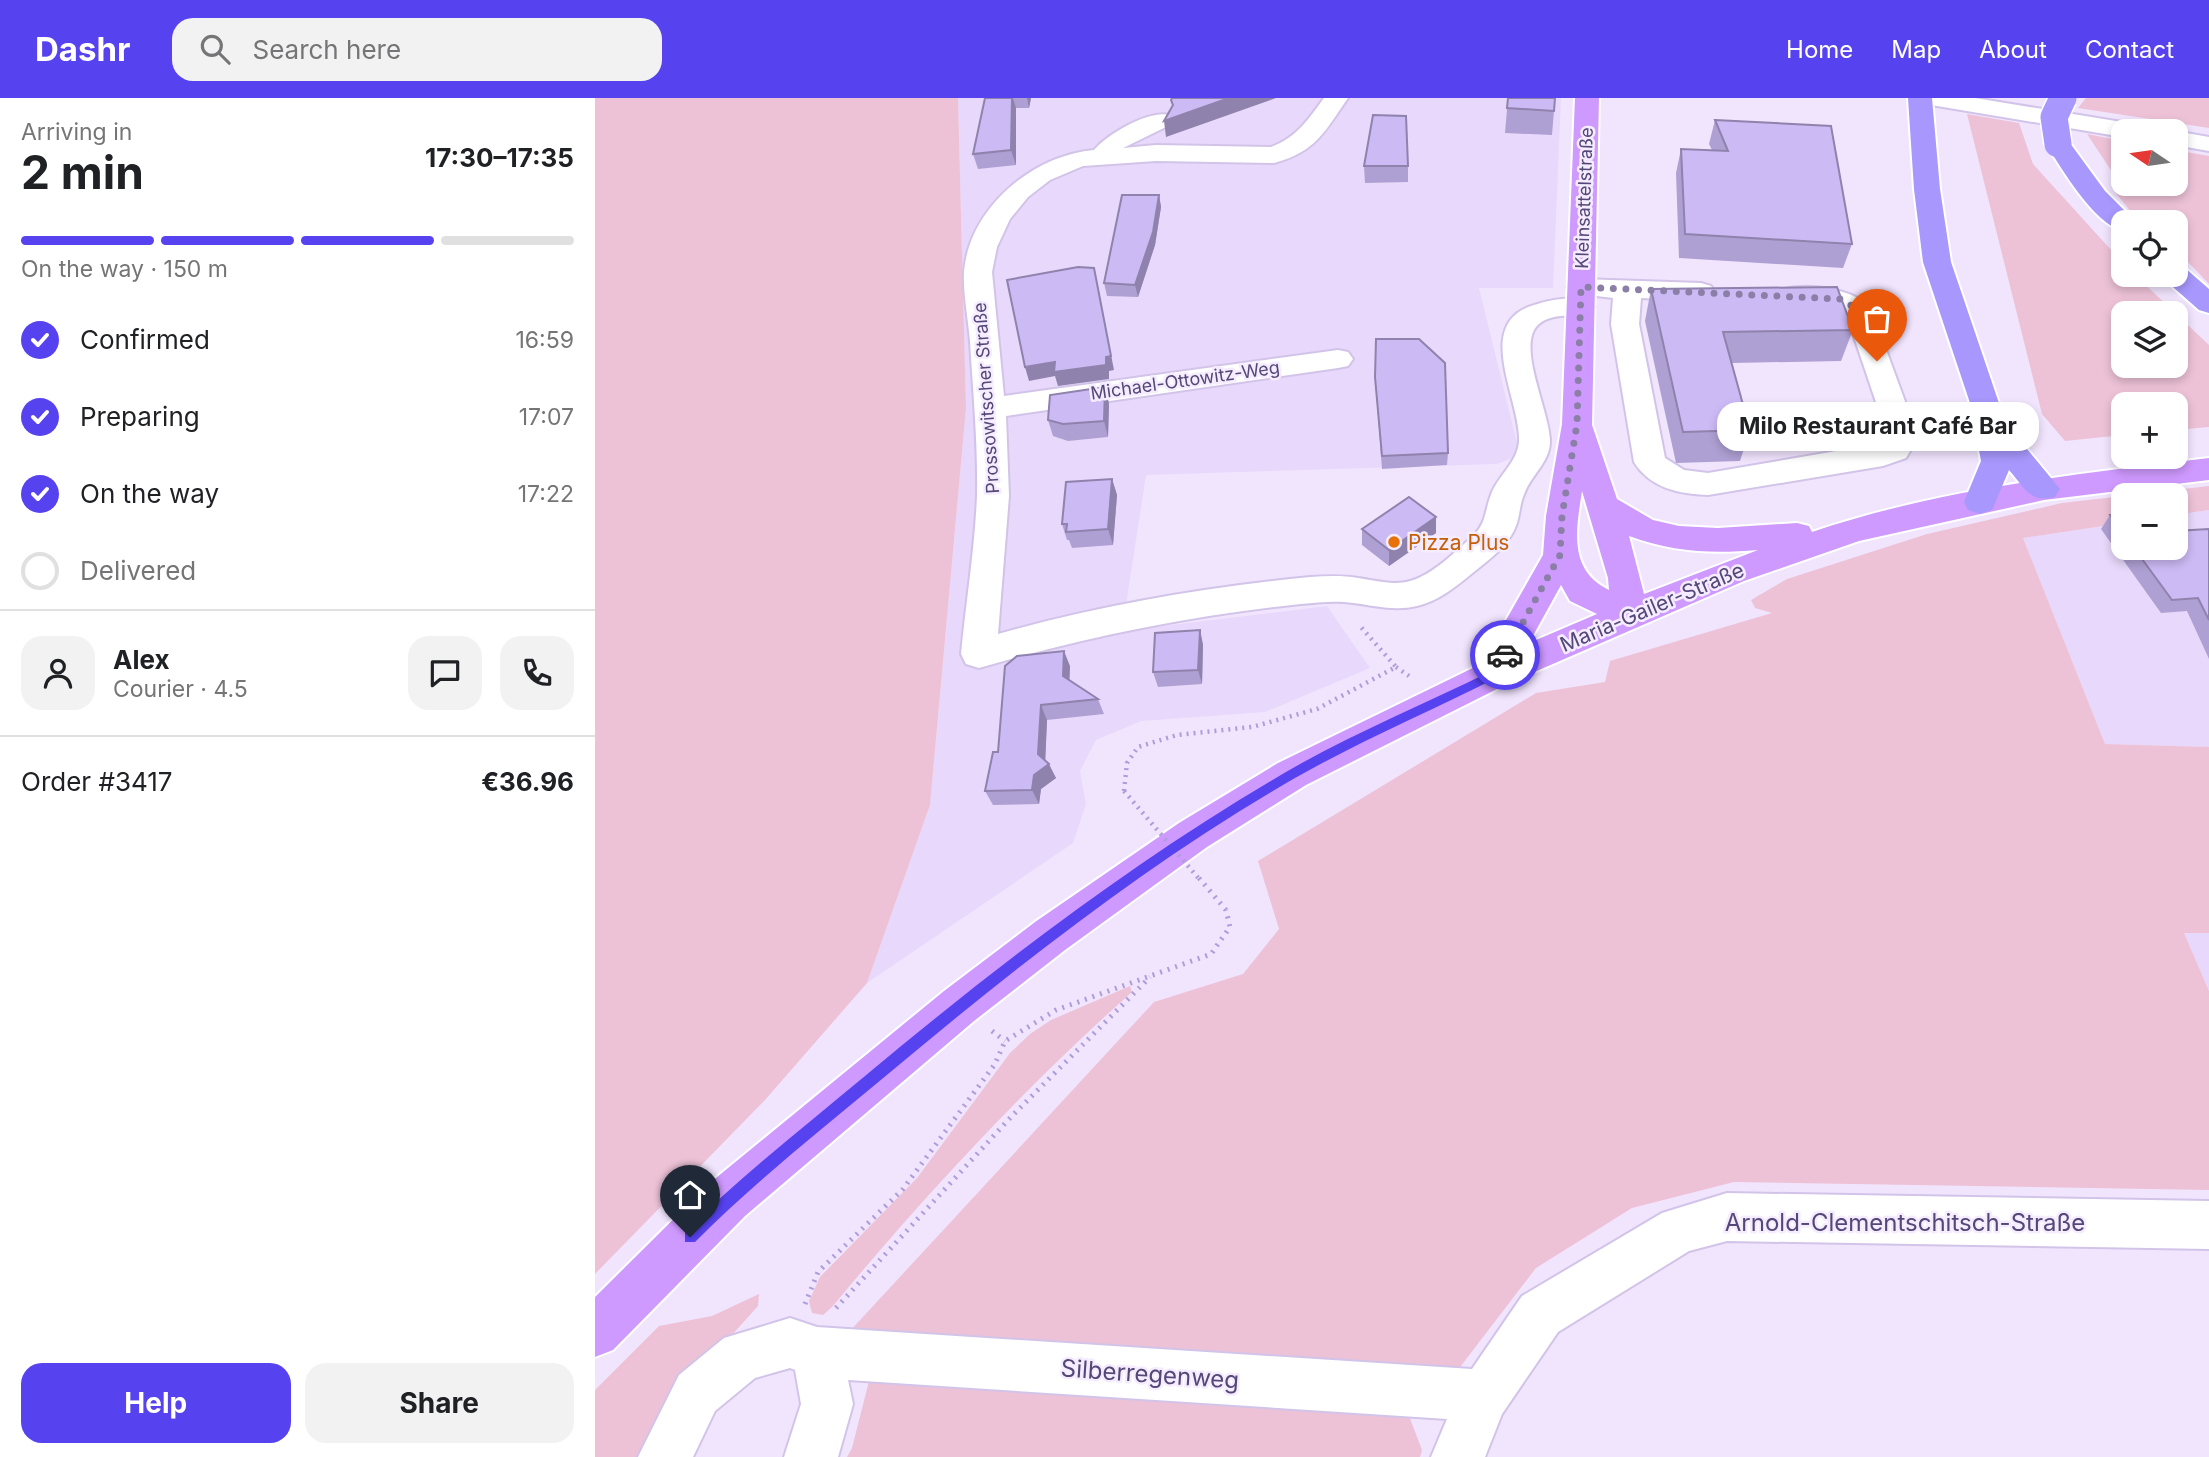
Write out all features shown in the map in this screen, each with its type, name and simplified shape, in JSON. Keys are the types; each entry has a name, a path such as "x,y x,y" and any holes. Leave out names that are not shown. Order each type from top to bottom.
{"highway":[{"path":"2063,98 2054,117 2059,144 2096,197 2111,211"},
{"path":"1924,106 1927,189 1937,262 1986,406 1997,461 1980,502"},
{"path":"2188,285 2209,304"},
{"path":"1986,406 2015,457 2044,489"}],"main road":[{"name":"Kleinsattelstraße","path":"1560,555 1562,516 1577,424 1587,98"},
{"name":"Kleinsattelstraße","path":"1577,424 1625,578 1630,615"},
{"name":"Maria-Gailer-Straße","path":"595,1332 728,1199 959,1006 1049,936 1193,835 1292,774 1494,674 1630,615 1732,572 1855,530 2044,489 2209,469"},
{"path":"1604,506 1642,528 1680,539 1709,541 1855,530"},
{"path":"1494,674 1560,555 1583,592 1630,615"}],"street":[{"name":"Prossowitscher Straße","path":"1327,588 1173,607 1100,620 979,654 993,496 990,408 978,272 983,247 997,216 1019,192 1041,175 1069,162 1103,156 1156,153 1274,155 1297,146 1312,132 1336,98"},
{"path":"1924,106 2111,128"},
{"path":"1103,156 1115,142 1168,112 1156,153"},
{"path":"2188,140 2209,144"},
{"path":"1612,289 1625,293 1628,302 1625,324 1650,462 1658,472 1671,480 1708,484 1883,455 1895,450 1901,439 1899,426 1860,312 1852,304 1840,299 1765,295"},
{"path":"1327,588 1412,596 1433,588 1498,530 1510,488 1531,463 1535,443 1514,340 1524,320 1536,311 1612,289 1723,293"},
{"name":"Michael-Ottowitz-Weg","path":"990,408 1338,359"},
{"name":"Arnold-Clementschitsch-Straße","path":"1458,1457 1484,1396 1540,1314 1679,1230 1727,1217 2209,1224"},
{"path":"804,1348 827,1404 811,1457"},
{"name":"Silberregenweg","path":"665,1457 697,1393 742,1356 804,1348 1484,1396"}],"path":[{"path":"804,1348 818,1272 903,1189 995,1064 1005,1041 1056,1010 1210,954 1230,927 1226,910 1124,792 1127,763 1138,747 1177,735 1252,727 1317,709 1396,667 1327,588"},
{"path":"804,1348 837,1308 1010,1118 1153,974"}],"shaded area":[{"path":"595,98 958,98 966,408 930,805 867,983 765,1100 595,1274"},
{"path":"958,98 1561,98 1553,288 1479,288 1520,455 1497,464 1146,475 1122,631 1327,606 1370,668 1265,712 1141,721 1096,740 1080,771 1086,804 1073,843 867,983 930,805 966,408"},
{"path":"2086,98 2209,98 2209,128 2188,125 2188,119 2150,119 2078,108"},
{"path":"1967,114 2019,123 2033,164 2111,250 2111,287 2148,287 2162,301 2111,301 2111,378 2188,378 2188,325 2209,345 2209,427 2188,429 2188,392 2111,392 2111,436 2065,441 2042,414"},
{"path":"2087,134 2111,139 2111,170"},
{"path":"2188,152 2209,156 2209,284 2188,262 2188,210 2129,210 2118,196 2188,196"},
{"path":"2209,486 2209,510 2188,513 2188,488"},
{"path":"2111,497 2111,525 2023,538 2105,744 2209,747 2209,933 2184,933 2209,991 2209,1190 1734,1182 1632,1208 1536,1268 1454,1375 849,1332 1154,1002 1243,974 1279,929 1258,861 1536,693 1605,682 1610,661 1772,613 1755,608 1751,600 1787,579 1927,534 2062,503"},
{"path":"2209,510 2209,747 2105,744 2023,538 2111,525 2111,560 2188,560 2188,513"},
{"path":"2184,933 2209,933 2209,991"},
{"path":"1130,986 1132,992 1052,1066 976,1144 832,1307 823,1315 812,1313 809,1301 820,1277 917,1178 1010,1053 1030,1034 1051,1020"},
{"path":"759,1294 758,1306 696,1375 643,1457 595,1457 595,1390 659,1326 712,1316"},
{"path":"869,1381 1408,1413 1422,1450 1420,1457 847,1457 852,1448"}],"building":[{"path":"985,98 1012,98 1011,150 973,154"},
{"path":"1172,98 1229,98 1164,121 1173,105"},
{"path":"1508,98 1555,98 1554,111 1507,108"},
{"path":"1373,115 1406,116 1408,166 1364,166"},
{"path":"1715,120 1831,126 1852,244 1685,234 1681,149 1728,151"},
{"path":"1122,195 1159,195 1153,232 1135,285 1104,283"},
{"path":"1078,267 1094,268 1111,356 1106,357 1106,365 1054,372 1055,362 1025,367 1007,280"},
{"path":"1837,287 1853,330 1723,332 1750,430 1683,432 1651,289"},
{"path":"1376,339 1419,339 1445,363 1448,453 1382,456 1375,377"},
{"path":"1105,387 1104,421 1063,424 1048,420 1050,395"},
{"path":"1112,479 1108,529 1066,532 1067,524 1062,524 1066,482"},
{"path":"1409,497 1436,517 1389,550 1362,529"},
{"path":"2209,529 2209,620 2198,598 2172,600 2143,560 2188,560 2188,530"},
{"path":"1200,630 1198,670 1153,672 1155,633"},
{"path":"1064,651 1063,676 1098,699 1041,705 1038,754 1049,764 1034,775 1032,790 985,791 993,752 998,752 1005,666 1017,656"}],"way so far":[{"path":"1505,655 1560,555 1562,516 1577,424 1581,287 1840,299 1852,304 1860,312 1877,361"}],"place":[{"name":"Milo Restaurant Café Bar","path":"1877,361"},
{"name":"Pizza Plus","path":"1394,542"}],"route":[{"path":"690,1237 728,1199 959,1006 1049,936 1193,835 1292,774 1494,674 1505,655"}]}
